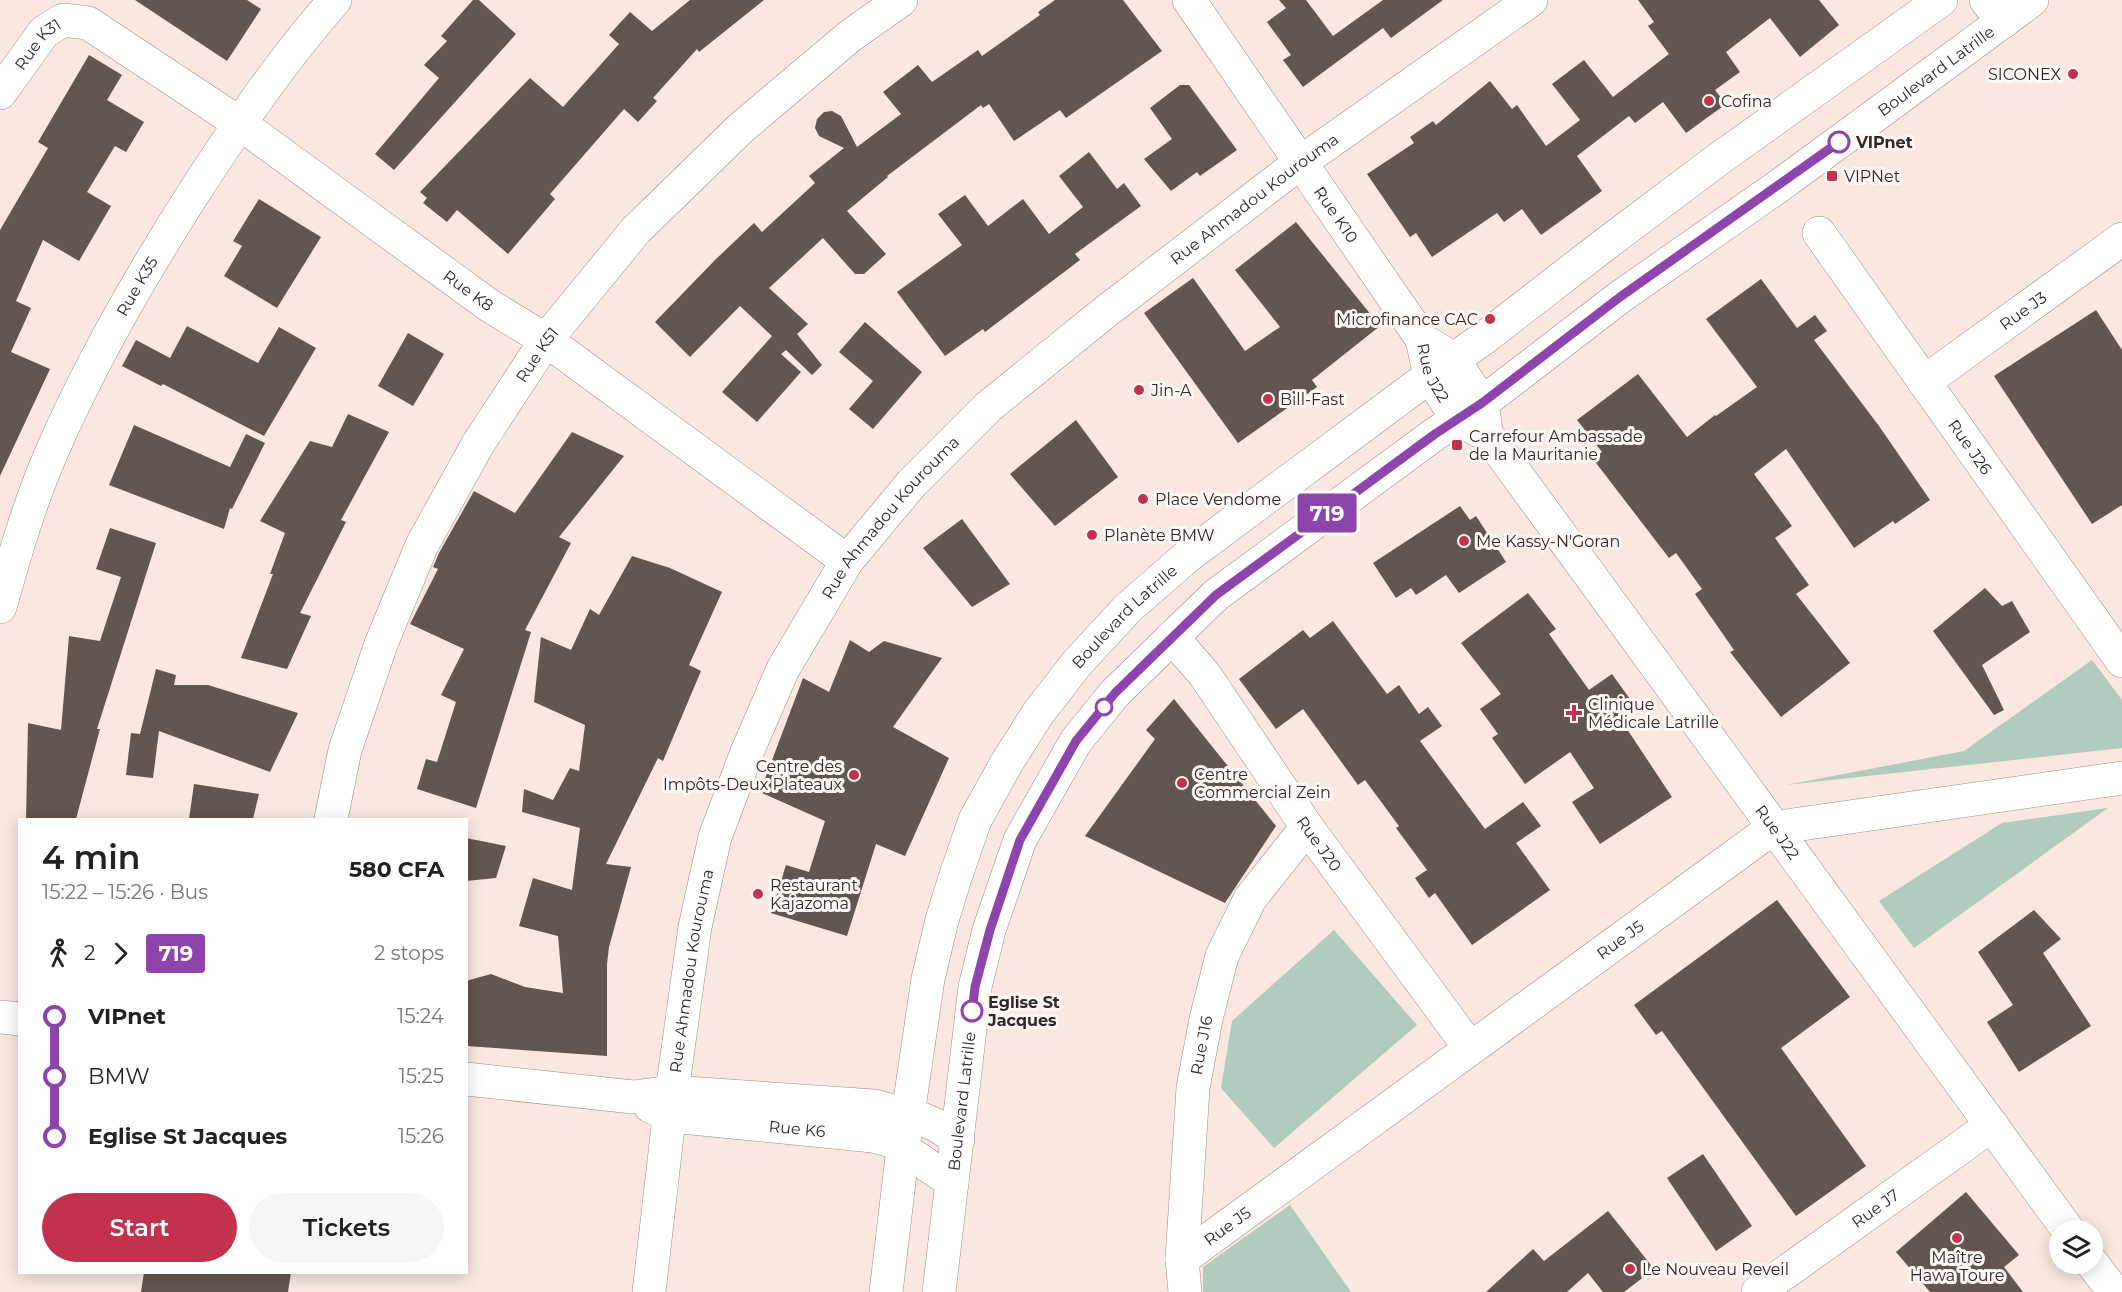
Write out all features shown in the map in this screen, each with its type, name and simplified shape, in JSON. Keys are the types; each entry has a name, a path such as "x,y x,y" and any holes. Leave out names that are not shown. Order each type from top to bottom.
{"street":[{"name":"Rue K35","path":"0,607 50,457 99,354 157,251 239,123 309,30 335,0"},
{"name":"Rue K51","path":"331,818 349,739 381,644 422,545 478,444 546,340 636,230 741,128 850,36 901,0"},
{"name":"Rue K10","path":"1189,0 1422,339"},
{"name":"Rue Ahmadou Kourouma","path":"649,1292 695,927 715,837 747,752 783,669 847,561 912,483 988,407 1301,162 1531,0"},
{"name":"Boulevard Latrille","path":"886,1292 903,1148 928,979 942,920 975,820 1006,764 1039,712 1078,662 1128,608 1189,555 1484,338 1707,168 1941,0"},
{"name":"Boulevard Latrille","path":"939,1292 975,987 990,930 1020,840 1076,741 1115,693 1216,595 1435,434 1470,411 1620,297 1783,183 1994,11 2032,0"},
{"name":"Rue K31","path":"0,93 44,32 63,20 88,23"},
{"name":"Rue K8","path":"88,23 239,123 490,306 546,340 847,561"},
{"name":"Rue J26","path":"1819,233 2122,661"},
{"name":"Rue J3","path":"1924,382 2122,239"},
{"name":"Rue J22","path":"1422,339 1487,435 2061,1220"},
{"name":"Rue J20","path":"1172,637 1205,675 1307,827 1470,1048"},
{"name":"Rue J5","path":"1182,1259 1773,828 2122,778"},
{"name":"Rue J16","path":"1185,1292 1182,1259 1193,1088 1206,1019 1222,956 1250,899 1307,827"},
{"path":"0,1017 18,1019"},
{"name":"Rue K6","path":"468,1079 633,1097 873,1136 892,1141 952,1182"},
{"name":"Rue K6","path":"671,1104 874,1106 908,1113 938,1126 958,1140"},
{"name":"Rue J7","path":"1758,1292 1992,1125"},
{"path":"2100,1274 2114,1292"}],"green space":[{"path":"2092,660 2122,700 2122,748 1786,785 1964,751"},
{"path":"2108,808 1914,948 1879,901 2002,823"},
{"path":"1334,930 1417,1025 1274,1148 1221,1088 1232,1021"},
{"path":"1290,1205 1351,1292 1203,1292 1203,1267"}],"building":[{"path":"135,0 247,0 261,9 227,61"},
{"path":"473,0 479,0 516,34 394,170 375,154 439,78 424,65 447,41 441,36"},
{"path":"690,0 764,0 699,52 697,49 653,98 657,101 638,122 624,109 550,194 555,199 508,254 457,210 447,222 423,203 427,198 420,192 530,78 563,107 619,44 609,35 630,12 652,31"},
{"path":"1055,0 1123,0 1162,51 1066,118 1060,110 1014,141 989,104 983,108 981,105 887,176 847,211 886,254 864,274 855,274 823,238 769,288 808,324 797,334 822,365 812,375 786,350 781,354 801,372 757,422 722,392 772,336 740,306 690,357 655,322 754,223 762,232 815,183 809,176 844,148 819,136 815,128 817,119 824,112 832,111 841,116 857,147 901,114 883,92 918,65 932,82 978,50 982,56 1040,15 1038,12"},
{"path":"1279,0 1306,0 1333,36 1383,0 1443,0 1391,38 1383,28 1303,87 1283,60 1291,55 1267,22 1286,8"},
{"path":"1638,0 1819,0 1839,25 1800,57 1770,18 1726,52 1740,72 1715,90 1726,104 1686,133 1663,102 1635,123 1629,116 1577,156 1602,191 1541,235 1522,209 1504,222 1497,213 1432,257 1416,233 1410,237 1367,174 1414,143 1410,137 1433,121 1436,125 1490,81 1512,109 1517,105 1546,146 1580,120 1552,84 1584,60 1613,97 1669,54 1648,26 1654,22"},
{"path":"89,55 122,75 107,100 144,122 126,152 115,146 87,192 111,206 79,261 43,240 16,301 31,308 11,352 50,369 0,476 0,230 48,148 38,142"},
{"path":"1180,85 1189,85 1237,150 1200,176 1197,172 1171,191 1144,159 1172,139 1150,108"},
{"path":"1089,152 1117,189 1124,183 1141,206 1075,254 1080,260 985,332 983,329 945,356 897,292 962,245 938,214 965,195 988,226 1023,199 1049,234 1083,207 1059,176"},
{"path":"259,199 321,237 277,308 224,276 242,246 233,241"},
{"path":"1296,222 1380,326 1312,380 1317,387 1238,443 1144,313 1193,278 1245,351 1280,327 1235,270"},
{"path":"1761,279 1797,328 1815,315 1827,331 1814,340 1879,426 1930,500 1895,524 1893,521 1854,548 1786,449 1754,474 1792,526 1775,538 1809,585 1796,594 1850,663 1781,717 1730,652 1734,650 1695,594 1702,589 1676,553 1669,558 1593,459 1602,452 1577,420 1638,374 1687,437 1757,387 1706,319"},
{"path":"2096,310 2122,350 2122,505 2092,524 1994,376"},
{"path":"865,322 922,372 873,429 849,409 873,381 839,352"},
{"path":"187,326 258,363 279,327 316,348 264,436 163,384 161,386 122,366 136,340 170,358"},
{"path":"408,333 444,354 413,406 378,386"},
{"path":"348,414 389,432 341,520 346,522 300,613 311,616 287,669 241,658 273,574 270,574 285,533 260,521 310,441 332,447"},
{"path":"1076,420 1118,477 1055,526 1010,474"},
{"path":"134,425 230,467 246,434 265,443 232,509 230,508 224,529 109,485"},
{"path":"572,432 624,456 559,537 571,543 525,630 531,632 476,808 417,789 426,759 437,762 456,702 441,695 464,649 410,624 438,569 433,567 439,553 474,491 515,513"},
{"path":"1460,506 1470,520 1476,516 1506,562 1459,593 1446,575 1416,595 1411,588 1396,598 1373,563"},
{"path":"962,519 1010,584 972,607 923,548"},
{"path":"110,528 156,543 97,729 100,729 76,818 26,818 28,723 61,730 69,636 100,641 121,577 96,569"},
{"path":"632,556 670,568 722,592 689,665 701,671 663,761 658,758 606,864 631,867 609,947 607,1056 468,1046 468,980 491,974 525,987 563,993 558,936 519,926 533,878 572,890 580,828 522,812 524,789 553,800 570,768 579,771 585,725 534,702 541,637 571,650 590,609 599,615"},
{"path":"1985,588 2002,606 2012,601 2030,632 1982,665 2004,710 1994,715 1933,631"},
{"path":"1528,593 1556,629 1549,634 1589,690 1612,674 1635,706 1619,717 1672,797 1600,844 1572,802 1594,788 1570,752 1525,784 1492,738 1498,734 1480,709 1501,694 1461,643"},
{"path":"1333,621 1387,694 1399,685 1419,714 1428,707 1442,726 1420,741 1485,829 1523,802 1541,826 1516,843 1550,890 1472,945 1435,893 1429,898 1415,878 1427,870 1396,828 1399,826 1365,780 1358,785 1303,709 1276,729 1239,679 1303,630 1310,638"},
{"path":"850,640 869,652 884,641 942,658 893,727 949,758 905,856 876,844 847,936 771,913 786,865 809,872 825,821 760,792 803,678 829,692"},
{"path":"156,669 176,675 174,685 208,685 298,713 270,772 159,731 153,778 126,775 131,733 140,734"},
{"name":"Centre Commercial Zein","path":"1174,699 1276,826 1225,903 1085,836 1155,739 1146,730"},
{"path":"194,784 259,794 253,818 189,818"},
{"path":"468,838 506,846 496,878 468,881"},
{"path":"1777,900 1850,997 1781,1048 1866,1166 1796,1216 1662,1031 1656,1035 1634,1005"},
{"path":"2034,910 2061,939 2043,953 2091,1026 2019,1072 1987,1022 2013,1005 1978,952"},
{"path":"1703,1154 1752,1226 1716,1251 1667,1178"},
{"path":"1966,1192 2019,1255 2004,1267 2023,1292 1930,1292 1896,1252"},
{"path":"1608,1211 1654,1269 1624,1292 1603,1292 1588,1273 1567,1292 1486,1292 1533,1249 1544,1261"},
{"path":"144,1274 291,1274 288,1292 141,1292"}],"bus line":[{"name":"719","path":"972,1011 975,987 990,930 1020,840 1076,741 1115,693 1216,595 1435,434 1482,403 1620,297 1839,142"}],"place":[{"name":"SICONEX","path":"2073,74"},
{"name":"Cofina","path":"1709,101"},
{"name":"VIPnet","path":"1839,142"},
{"name":"VIPNet","path":"1832,176"},
{"name":"Microfinance CAC","path":"1490,319"},
{"name":"Jin-A","path":"1139,390"},
{"name":"Bill-Fast","path":"1268,399"},
{"name":"Carrefour Ambassade de la Mauritanie","path":"1457,445"},
{"name":"Place Vendome","path":"1143,499"},
{"name":"Planète BMW","path":"1092,535"},
{"name":"Me Kassy-N'Goran","path":"1464,541"},
{"name":"Clinique Médicale Latrille","path":"1574,713"},
{"name":"Centre des Impôts-Deux Plateaux","path":"854,775"},
{"name":"Centre Commercial Zein","path":"1182,783"},
{"name":"Restaurant Kajazoma","path":"758,894"},
{"name":"Eglise St Jacques","path":"972,1011"},
{"name":"Maître Hawa Toure","path":"1957,1238"},
{"name":"Le Nouveau Reveil","path":"1630,1269"}]}
